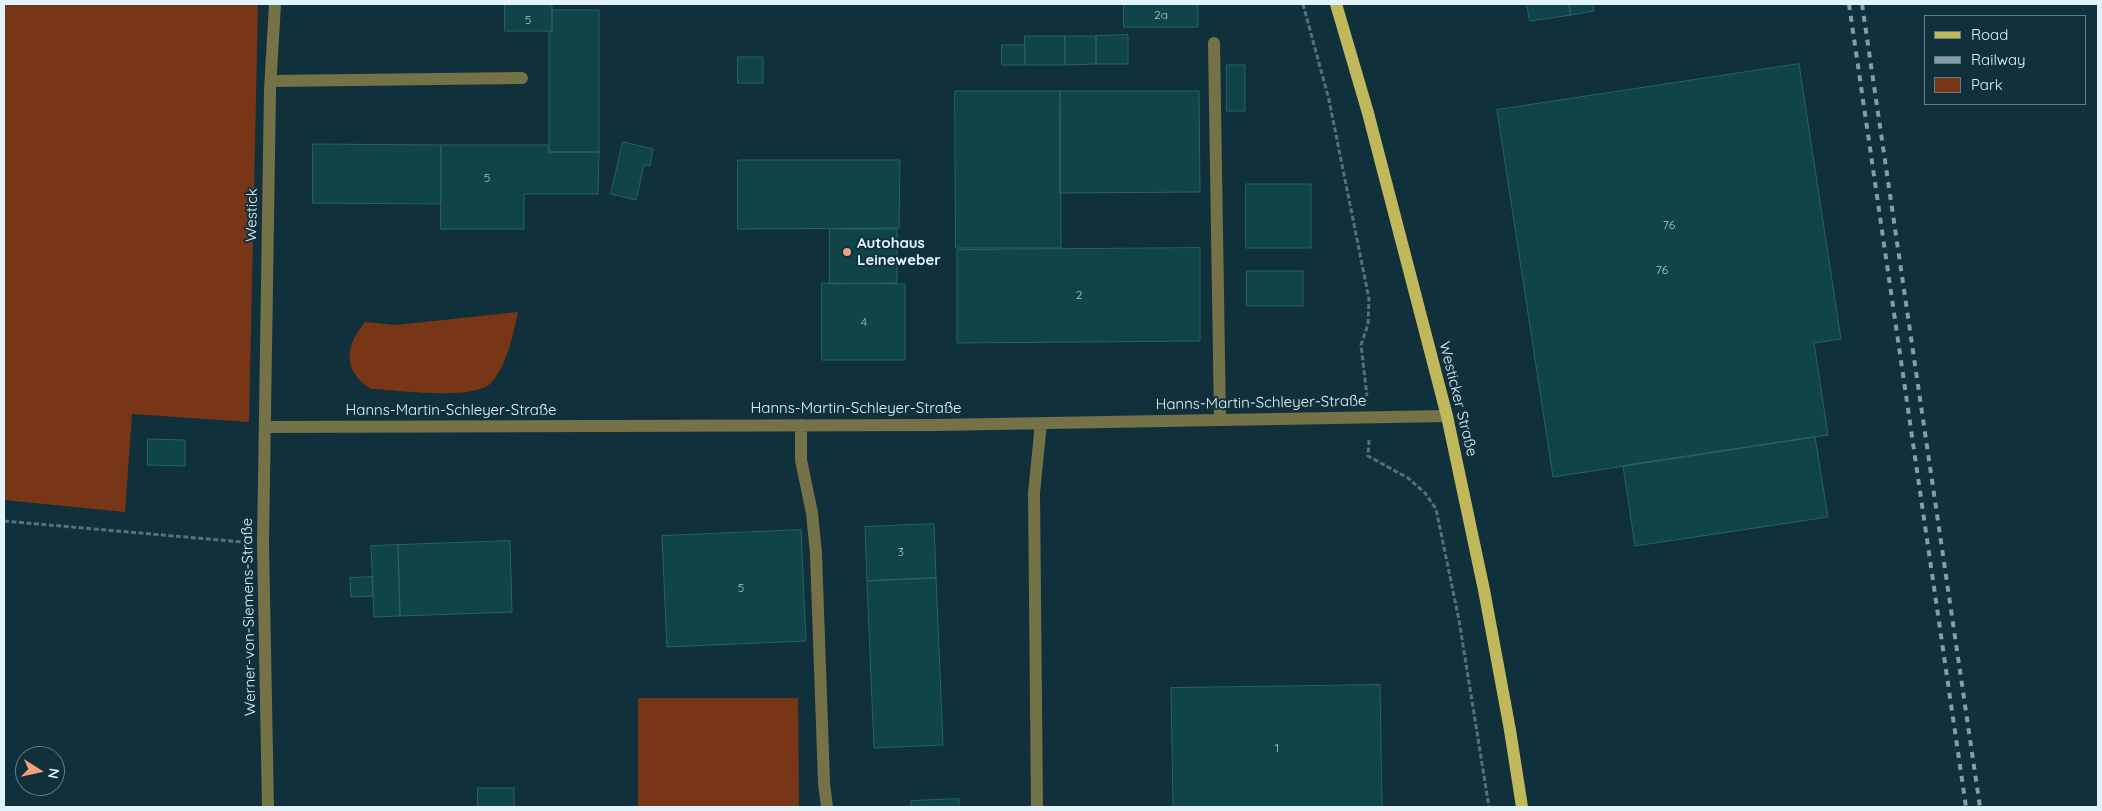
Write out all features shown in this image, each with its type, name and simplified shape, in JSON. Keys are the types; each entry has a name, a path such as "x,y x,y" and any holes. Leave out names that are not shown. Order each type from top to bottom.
{"main road":[{"name":"Westicker Straße","path":"1336,4 1368,113 1447,416 1484,590 1522,807"}],"street":[{"name":"Westick","path":"266,427 271,81 275,4"},
{"path":"1214,43 1220,420"},
{"path":"271,81 522,78"},
{"name":"Hanns-Martin-Schleyer-Straße","path":"266,427 1041,423 1447,416"},
{"path":"1037,807 1034,493 1041,423"},
{"path":"801,425 801,460 812,513 816,553 824,783 827,807"},
{"name":"Werner-von-Siemens-Straße","path":"266,427 263,543 268,807"}],"path":[{"path":"4,521 263,543"}],"green space":[{"path":"4,4 258,4 249,422 132,414 125,512 4,500"},
{"path":"518,312 509,349 501,368 491,383 482,388 468,392 452,393 371,389 355,374 351,366 350,349 358,331 365,322 396,325"},
{"path":"638,698 798,698 799,807 638,807"}],"building":[{"path":"505,4 552,4 552,31 505,31"},
{"path":"1124,4 1198,4 1198,27 1124,27"},
{"path":"1527,4 1569,4 1571,15 1530,21"},
{"path":"1569,4 1593,4 1594,11 1571,15"},
{"path":"552,10 599,10 599,152 549,152 549,31 552,31"},
{"path":"1128,35 1128,64 1096,64 1096,36"},
{"path":"1025,36 1065,36 1065,65 1025,65"},
{"path":"1065,36 1096,36 1096,64 1065,65"},
{"path":"1002,45 1025,45 1025,65 1002,65"},
{"path":"738,57 763,57 763,83 738,83"},
{"path":"1799,64 1841,339 1814,343 1828,435 1553,477 1497,110"},
{"path":"1227,65 1245,65 1245,111 1227,111"},
{"path":"955,91 1060,91 1061,248 956,248"},
{"path":"1060,91 1199,91 1200,192 1060,193"},
{"path":"623,142 653,149 650,166 644,165 636,200 611,194"},
{"path":"313,144 441,145 441,204 313,203"},
{"path":"441,145 548,145 549,152 599,152 598,194 524,194 524,229 441,229"},
{"path":"738,160 900,160 899,228 738,229"},
{"path":"1246,184 1311,184 1311,248 1246,248"},
{"path":"830,229 897,229 897,283 830,284"},
{"path":"1200,248 1200,341 957,343 957,250"},
{"path":"1247,271 1303,271 1303,306 1247,306"},
{"path":"822,283 905,284 905,360 822,360"},
{"path":"1815,437 1828,517 1635,546 1623,466"},
{"path":"148,439 185,440 185,466 148,465"},
{"path":"934,524 936,578 867,581 865,527"},
{"path":"801,530 806,641 667,647 662,536"},
{"path":"510,541 512,612 400,616 398,545"},
{"path":"398,545 400,616 374,617 371,546"},
{"path":"372,577 373,596 351,597 350,578"},
{"path":"936,578 943,745 874,748 867,581"},
{"path":"1380,685 1382,807 1173,807 1171,688"},
{"path":"478,788 514,788 514,807 477,807"},
{"path":"959,799 959,807 911,807 911,801"}],"railway":[{"path":"1849,4 1966,807"},
{"path":"1862,4 1980,807"}],"place":[{"name":"Autohaus Leineweber","path":"847,252"}]}
